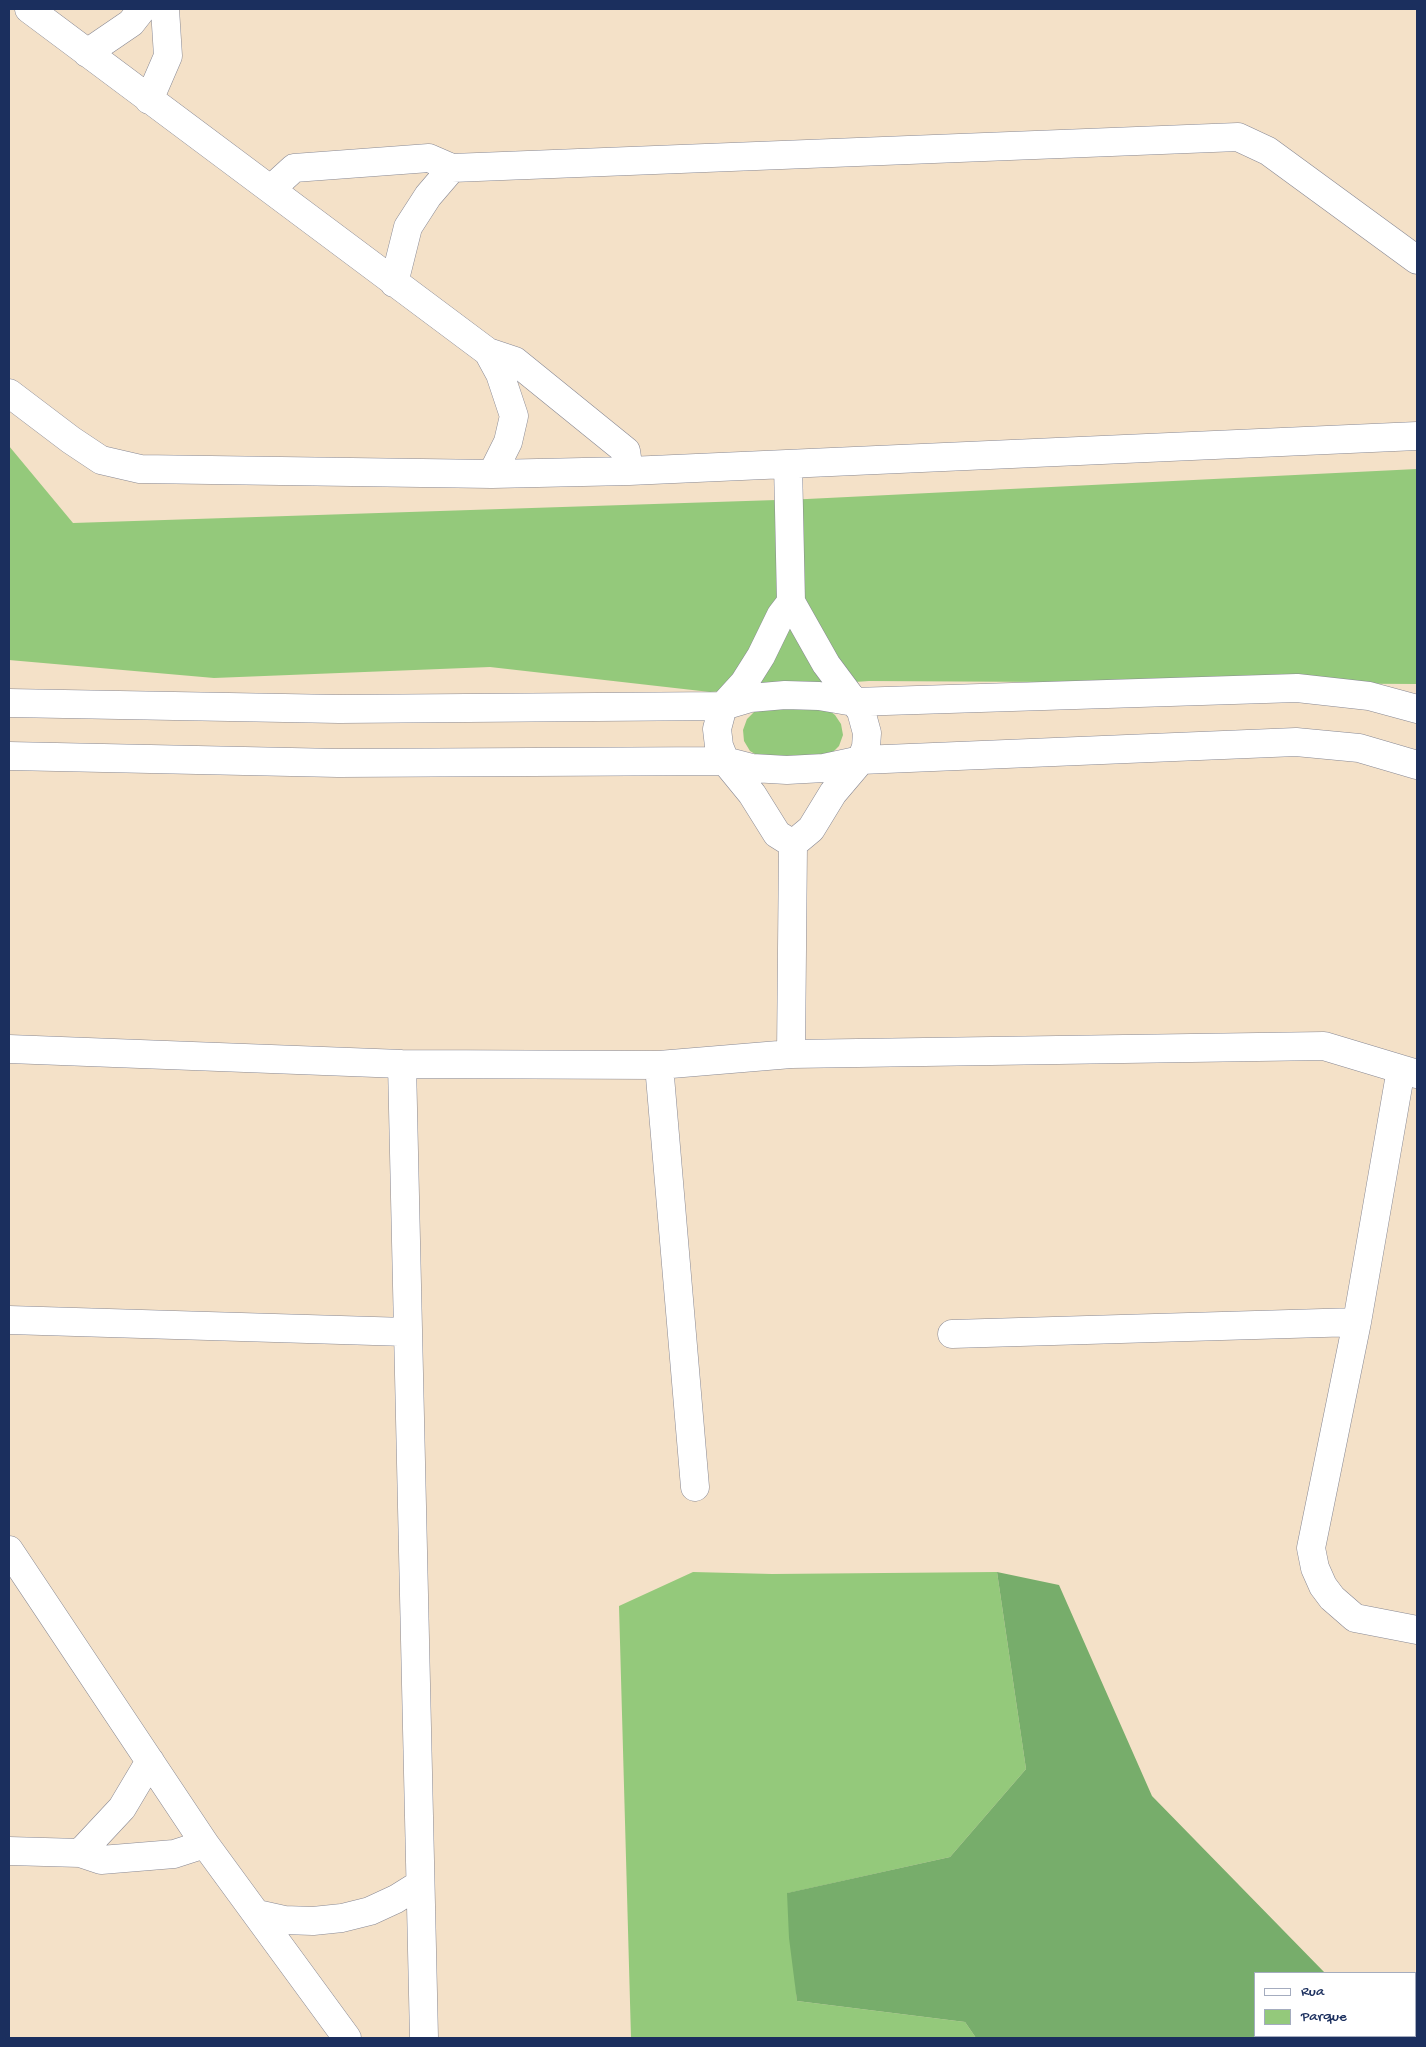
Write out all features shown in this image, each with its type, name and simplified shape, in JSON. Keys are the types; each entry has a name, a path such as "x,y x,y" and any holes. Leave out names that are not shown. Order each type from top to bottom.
{"street":[{"path":"29,9 488,352 515,362 626,451 629,471"},
{"path":"87,53 131,23 142,9"},
{"path":"149,100 168,56 165,9"},
{"path":"271,188 294,168 429,158 452,168 1238,137 1268,151 1417,260"},
{"path":"394,283 408,227 428,196 452,168"},
{"path":"488,352 500,374 514,416 508,442 492,474"},
{"path":"9,393 70,440 102,460 140,469 492,474 629,471 1417,436"},
{"path":"788,464 790,602 826,664 866,722 867,733 866,747 861,760 833,793 811,829 793,844 791,1054"},
{"path":"790,602 744,683 723,706 717,729 718,746 724,761 752,794 777,834 793,844"},
{"path":"9,703 339,709 723,706 750,698 785,695 819,696 854,702 1297,688 1333,690 1369,696 1417,709"},
{"path":"9,756 338,763 724,761 752,768 787,770 824,768 861,760 1296,742 1358,748 1417,764"},
{"path":"9,1049 402,1064 659,1065 791,1054 1324,1046 1409,1071 1311,1548 1315,1568 1323,1586 1332,1598 1355,1618 1417,1630"},
{"path":"402,1064 424,2038"},
{"path":"659,1065 695,1487"},
{"path":"9,1320 407,1332"},
{"path":"952,1334 1357,1322"},
{"path":"13,1565 150,1761 205,1844 257,1914 340,2035"},
{"path":"80,1853 122,1808 150,1761"},
{"path":"9,1851 80,1853 101,1860 174,1854 205,1844"},
{"path":"257,1914 284,1920 313,1921 342,1918 387,1903 420,1884"}],"green space":[{"path":"9,446 73,523 807,499 1417,469 1417,684 869,681 710,692 490,667 214,678 9,660"},
{"path":"765,708 826,708 835,715 841,724 843,735 839,746 831,754 760,757 750,751 744,741 743,730 747,719 754,712"},
{"path":"693,1572 772,1574 997,1572 1026,1769 950,1857 788,1893 797,2001 965,2022 976,2038 631,2038 619,1606"},
{"path":"997,1572 1059,1585 1152,1796 1324,1972 1254,1972 1254,2037 1385,2038 976,2038 965,2022 797,2001 789,1938 787,1893 950,1857 1026,1769"}]}
